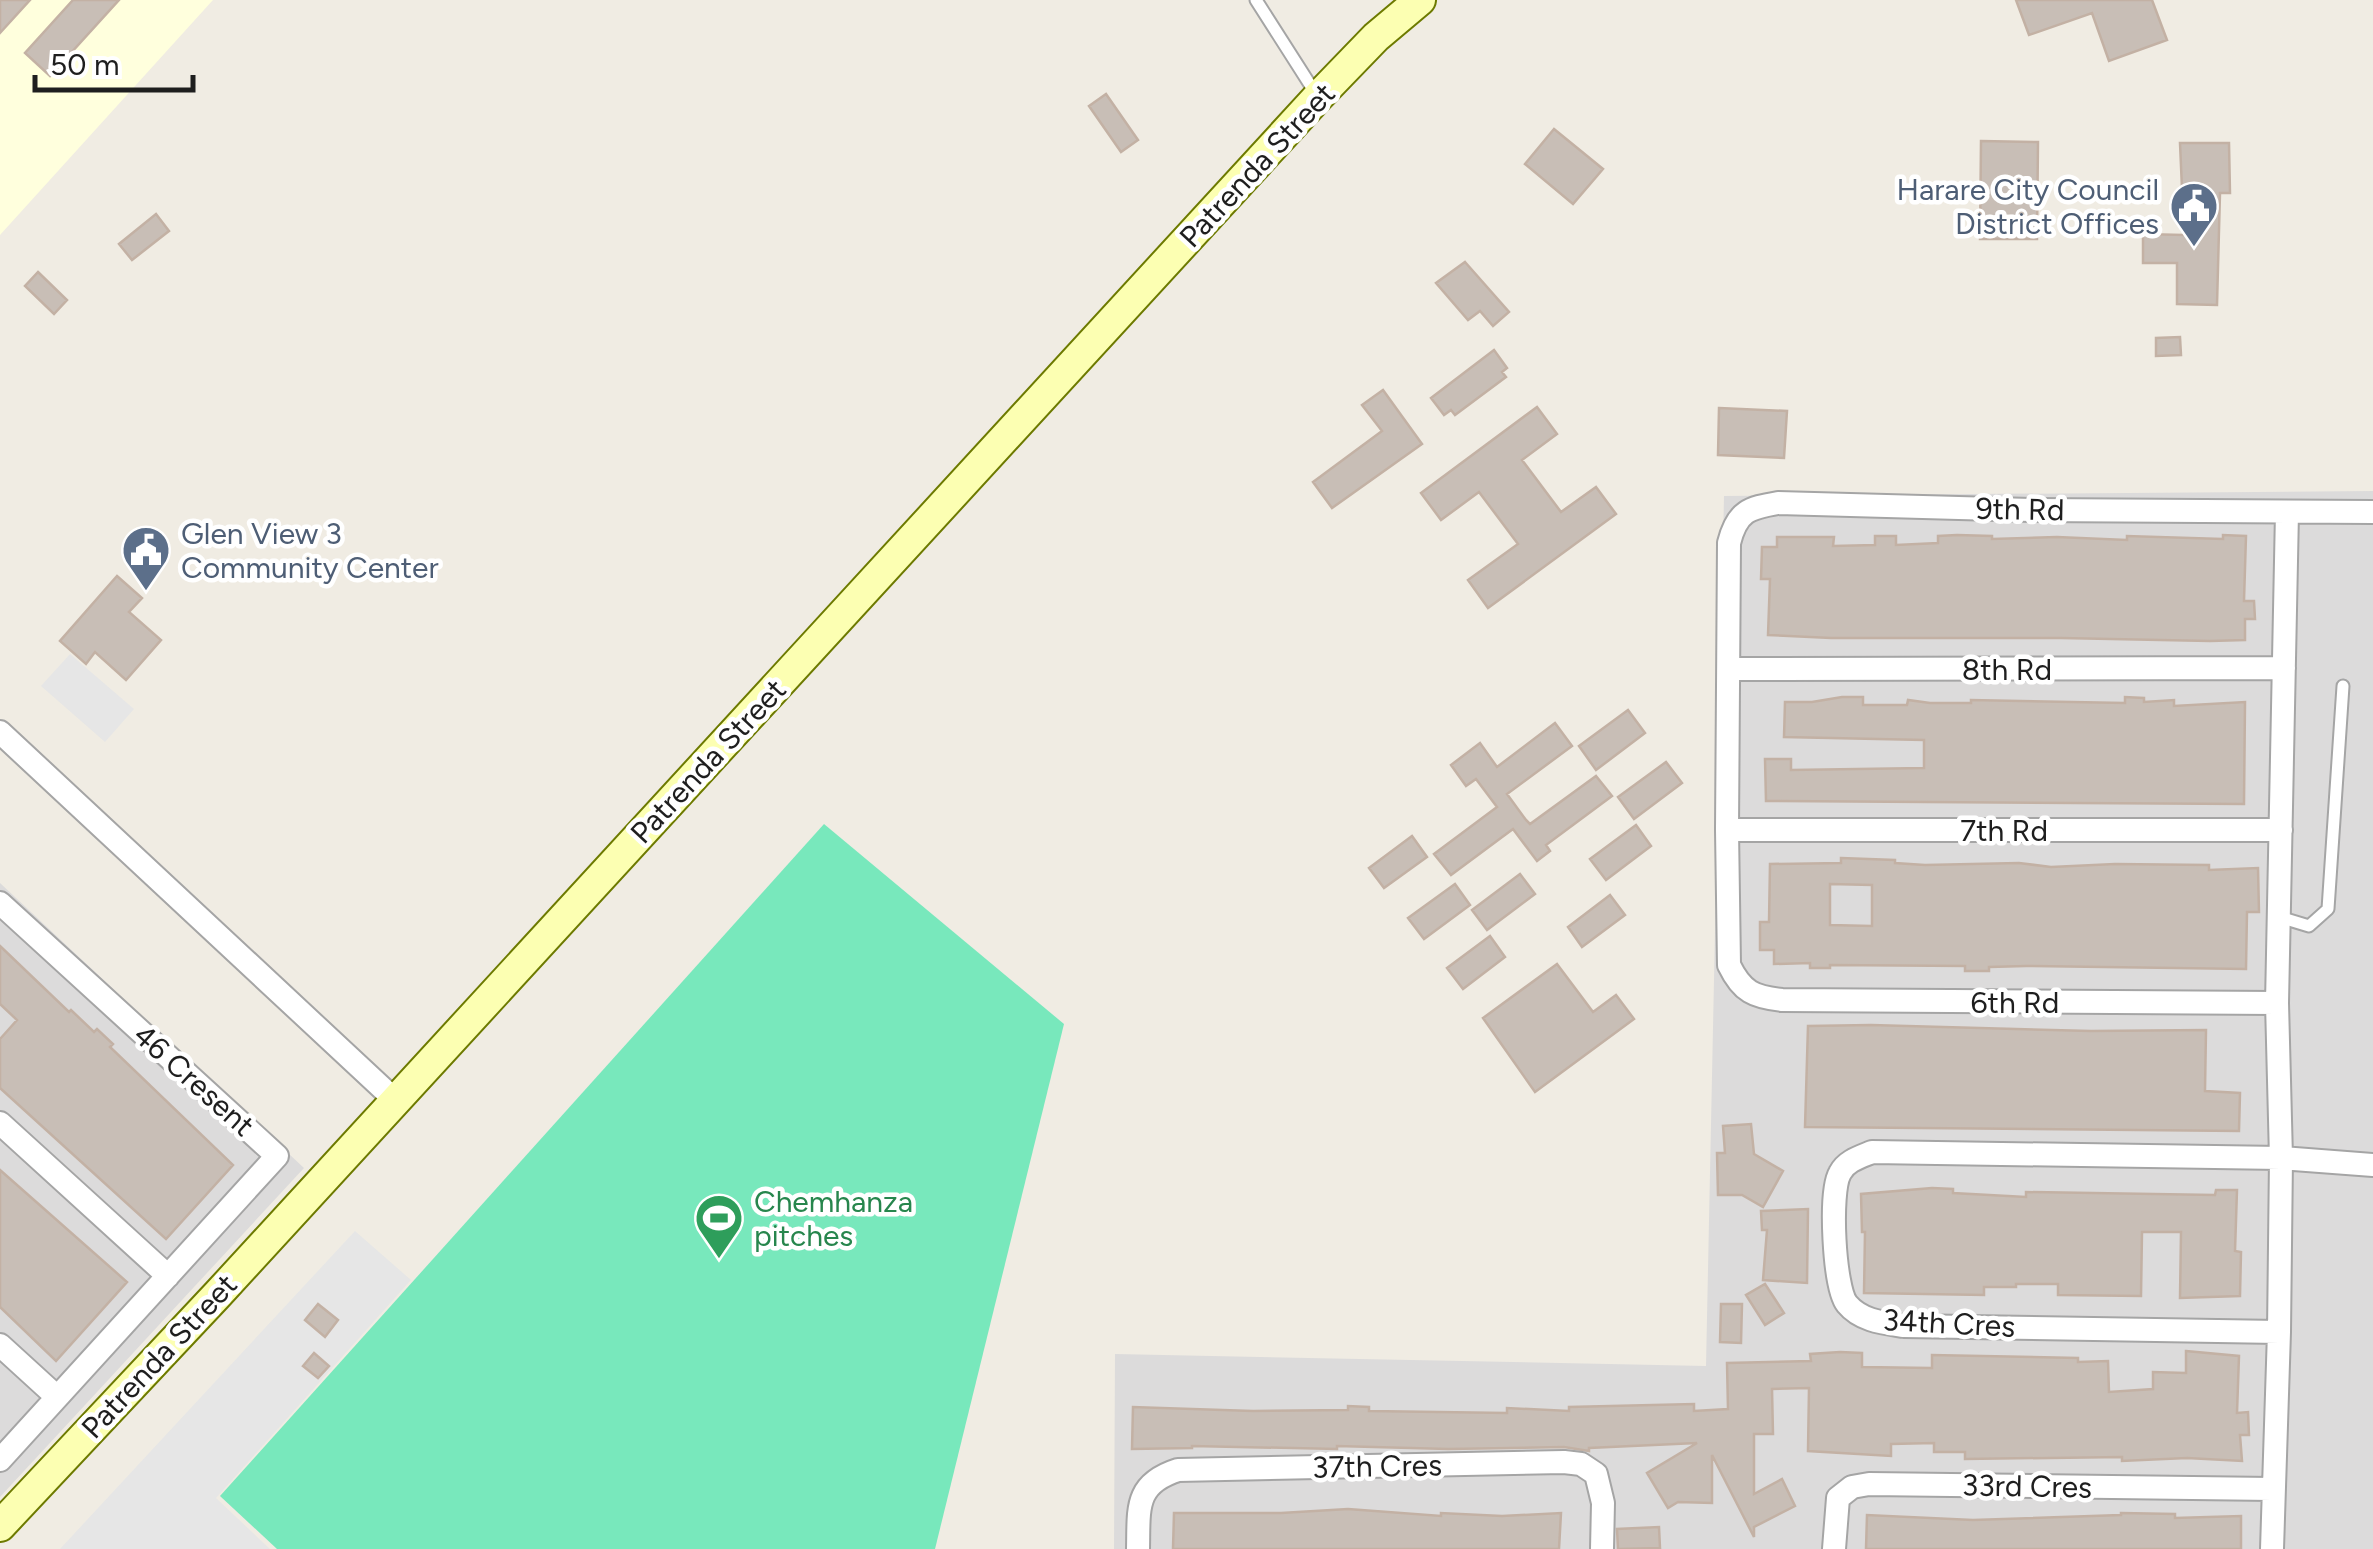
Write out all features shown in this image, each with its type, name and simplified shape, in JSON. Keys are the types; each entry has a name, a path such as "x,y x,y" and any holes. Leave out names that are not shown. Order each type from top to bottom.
{"street":[{"name":"Patrenda Street","path":"0,1526 1318,97 1376,37 1420,0"},
{"name":"9th Rd","path":"1729,669 1730,543 1733,527 1753,507 1778,503 2031,510 2373,512"},
{"path":"2272,1549 2280,1332 2277,1004 2287,512"},
{"name":"8th Rd","path":"1729,669 2284,668"},
{"path":"1726,830 1729,669"},
{"path":"0,732 396,1100"},
{"name":"7th Rd","path":"1726,830 2282,830"},
{"name":"6th Rd","path":"1726,830 1730,965 1737,982 1753,997 2277,1004"},
{"name":"46 Cresent","path":"0,903 278,1156 168,1276"},
{"path":"0,1123 168,1276 0,1460"},
{"name":"34th Cres","path":"2280,1332 1904,1326 1878,1322 1857,1314 1844,1301 1838,1284 1835,1188 1840,1172 1854,1159 1872,1152 2281,1158 2373,1166"},
{"path":"0,1344 57,1397"},
{"name":"37th Cres","path":"1138,1549 1142,1493 1158,1476 1178,1470 1564,1462 1581,1464 1596,1474 1603,1503 1602,1549"},
{"name":"33rd Cres","path":"1834,1549 1838,1498 1852,1486 2272,1490"}],"lane":[{"path":"1256,0 1318,97"},
{"path":"2279,917 2308,926 2328,909 2342,686"}],"shaded area":[{"path":"0,0 213,0 0,235"},
{"path":"2373,491 2373,1549 1114,1549 1115,1354 1706,1366 1724,496"},
{"path":"70,654 134,709 105,742 41,686"},
{"path":"0,883 304,1168 0,1497"},
{"path":"355,1231 411,1280 216,1498 270,1549 60,1549"}],"green space":[{"name":"Chemhanza pitches","path":"824,824 1064,1024 935,1549 277,1549 220,1496"}],"building":[{"path":"0,0 30,0 0,33"},
{"path":"73,0 119,0 50,76 25,53"},
{"path":"2016,0 2152,0 2167,40 2109,61 2092,13 2029,35"},
{"path":"1106,94 1138,140 1121,152 1089,106"},
{"path":"1554,129 1603,169 1573,204 1525,164"},
{"path":"1981,141 2038,142 2037,239 1980,239"},
{"path":"2180,143 2229,143 2230,193 2220,193 2217,305 2177,304 2177,263 2143,263 2143,234 2184,235"},
{"path":"156,214 169,231 132,260 119,244"},
{"path":"1465,262 1509,312 1493,326 1480,311 1468,320 1436,283"},
{"path":"38,272 67,300 54,314 25,286"},
{"path":"2180,337 2181,355 2156,356 2156,338"},
{"path":"1494,350 1507,368 1502,372 1506,377 1455,415 1451,410 1444,415 1431,398"},
{"path":"1383,390 1422,444 1332,508 1313,482 1382,431 1362,405"},
{"path":"1537,407 1557,434 1522,460 1561,512 1596,487 1616,514 1488,608 1468,580 1518,544 1479,492 1441,520 1421,493"},
{"path":"1719,408 1787,411 1784,458 1718,455"},
{"path":"1875,536 1896,536 1896,545 1938,543 1938,536 2127,540 2127,536 2246,536 2244,601 2254,601 2255,619 2245,619 2245,640 1768,635 1770,579 1761,579 1762,547 1777,547 1777,537 1834,537 1833,546 1875,545"},
{"path":"117,576 142,598 129,612 161,640 126,680 95,652 86,664 60,641"},
{"path":"1863,697 1863,705 1907,705 1908,700 2125,703 2125,697 2144,698 2144,702 2174,700 2174,706 2245,702 2244,804 1766,801 1765,759 1791,759 1791,770 1924,768 1924,740 1784,737 1785,702"},
{"path":"1628,710 1645,733 1596,770 1579,746"},
{"path":"1555,723 1572,746 1507,794 1526,820 1530,824 1596,776 1612,796 1546,845 1550,851 1537,861 1513,829 1451,875 1434,854 1497,807 1476,779 1466,786 1451,765 1480,743 1497,767"},
{"path":"1666,762 1682,783 1634,819 1618,797"},
{"path":"1636,825 1651,846 1606,880 1590,859"},
{"path":"1412,836 1427,857 1384,888 1369,868"},
{"path":"1841,858 1925,865 2258,868 2259,912 2247,912 2246,969 2026,966 1965,971 1965,966 1810,968 1810,963 1774,964 1774,950 1760,950 1760,922 1769,922 1770,864 1841,863","holes":["1830,884 1872,885 1872,926 1830,925"]},
{"path":"1520,874 1535,894 1487,930 1472,910"},
{"path":"1455,884 1470,905 1424,939 1408,918"},
{"path":"1610,895 1625,915 1582,947 1568,927"},
{"path":"1490,936 1505,957 1463,989 1447,968"},
{"path":"0,946 69,1012 113,1044 110,1047 233,1165 166,1239 0,1088 0,1039 17,1020 0,1004"},
{"path":"1557,964 1593,1012 1616,995 1634,1019 1535,1092 1483,1018"},
{"path":"1808,1026 2206,1030 2205,1091 2240,1093 2239,1131 1805,1127"},
{"path":"1751,1124 1754,1154 1783,1171 1763,1207 1742,1195 1718,1195 1717,1153 1725,1153 1723,1126"},
{"path":"0,1170 127,1282 56,1361 0,1307"},
{"path":"1932,1188 2026,1197 2026,1192 2215,1195 2216,1190 2237,1190 2235,1251 2241,1252 2240,1296 2180,1298 2181,1232 2142,1232 2141,1296 2058,1295 2058,1284 1984,1287 1984,1295 1864,1293 1861,1194"},
{"path":"1808,1209 1807,1283 1763,1280 1767,1230 1762,1230 1761,1211"},
{"path":"1765,1284 1784,1313 1765,1325 1746,1295"},
{"path":"318,1304 338,1320 325,1337 305,1320"},
{"path":"1721,1304 1742,1304 1741,1343 1720,1342"},
{"path":"2186,1351 2239,1356 2237,1413 2248,1412 2249,1435 2240,1435 2242,1461 2122,1461 2122,1457 1965,1459 1965,1452 1934,1452 1934,1443 1891,1444 1891,1456 1808,1451 1809,1388 1772,1389 1773,1434 1754,1434 1754,1494 1782,1479 1795,1506 1754,1527 1754,1537 1712,1455 1712,1503 1678,1502 1668,1508 1647,1473 1697,1443 1589,1451 1564,1447 1337,1446 1132,1449 1133,1407 1253,1411 1348,1410 1348,1406 1369,1407 1369,1411 1507,1413 1507,1408 1569,1411 1569,1407 1694,1404 1694,1411 1728,1409 1727,1363 1811,1361 1810,1354 1840,1352 1862,1353 1862,1367 1932,1368 1932,1355 2108,1361 2109,1392 2153,1389 2153,1372 2186,1373"},
{"path":"314,1353 329,1366 318,1378 303,1366"},
{"path":"1348,1509 1441,1516 1561,1513 1559,1549 1173,1549 1174,1513"},
{"path":"2175,1514 2175,1518 2241,1516 2241,1549 1866,1549 1867,1515 1973,1520"},
{"path":"1659,1527 1660,1548 1618,1549 1617,1529"}],"place":[{"name":"Harare City Council District Offices","path":"2194,248"},
{"name":"Glen View 3 Community Center","path":"146,592"},
{"name":"Chemhanza pitches","path":"719,1260"}]}
